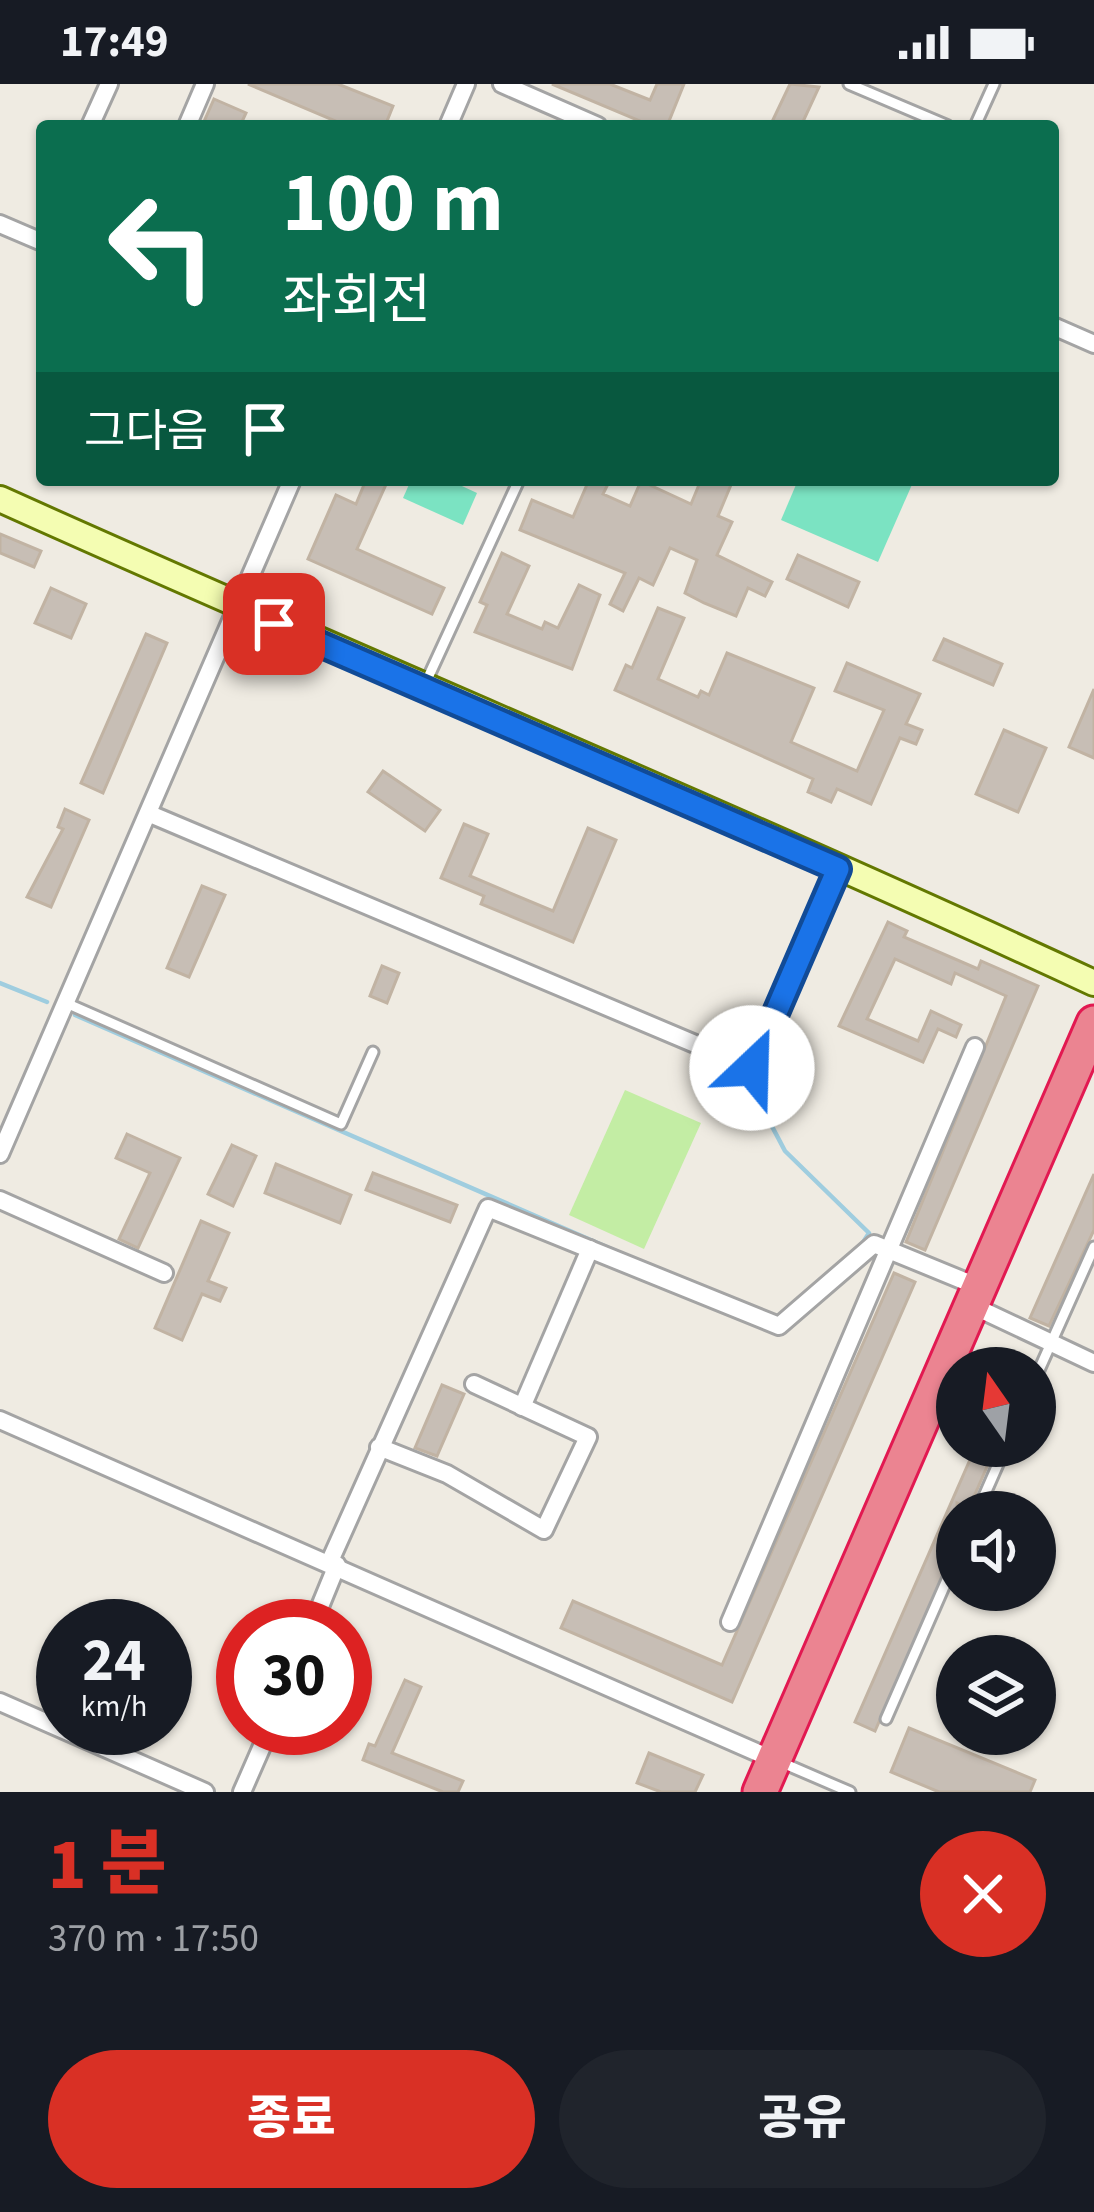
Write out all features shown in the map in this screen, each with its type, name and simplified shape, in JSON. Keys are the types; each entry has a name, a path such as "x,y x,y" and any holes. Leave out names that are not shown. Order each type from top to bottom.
{"highway":[{"path":"760,1792 1094,1023"}],"street":[{"path":"93,120 109,84"},
{"path":"190,120 205,84"},
{"path":"451,120 466,84"},
{"path":"502,84 584,120"},
{"path":"0,224 36,237"},
{"path":"1059,329 1094,344"},
{"path":"0,1154 289,486"},
{"path":"0,499 237,609 424,686 1094,982"},
{"path":"150,814 752,1068 838,869"},
{"path":"730,1622 975,1047"},
{"path":"0,1200 164,1273"},
{"path":"321,1599 379,1447 488,1208 779,1326 874,1244 1094,1364"},
{"path":"522,1407 590,1250"},
{"path":"379,1447 447,1474 544,1530 588,1437 474,1384"},
{"path":"0,1420 774,1760"},
{"path":"0,1702 205,1792"},
{"path":"242,1792 258,1755"}],"lane":[{"path":"849,84 934,120"},
{"path":"978,120 994,84"},
{"path":"424,686 516,486"},
{"path":"66,1003 341,1124 373,1052"},
{"path":"1049,1347 1094,1246"},
{"path":"886,1719 936,1605"},
{"path":"774,1760 850,1792"}],"green space":[{"path":"408,486 462,486 477,493 463,525 403,498"},
{"path":"795,486 911,486 878,562 781,520"},
{"path":"625,1090 701,1123 644,1249 569,1215"}],"building":[{"path":"248,84 338,84 393,106 387,120 333,120"},
{"path":"552,84 610,84 650,100 657,84 684,84 669,120 638,120"},
{"path":"790,84 819,87 804,120 773,120"},
{"path":"214,99 246,113 243,120 205,120"},
{"path":"364,486 385,486 357,549 444,588 432,614 308,559 336,495 356,504"},
{"path":"586,486 607,486 603,494 630,506 639,486 652,486 691,504 698,486 730,486 718,516 732,522 717,555 772,582 765,596 748,588 736,616 685,593 697,560 670,548 653,585 639,578 623,611 610,604 625,573 520,530 532,500 573,517"},
{"path":"0,534 41,551 34,567 0,553"},
{"path":"502,553 529,566 507,614 542,629 545,622 558,628 579,585 600,595 572,669 475,632 487,605 480,602"},
{"path":"798,555 859,582 848,607 787,579"},
{"path":"51,588 86,604 71,638 35,623"},
{"path":"658,608 684,618 658,679 698,697 701,691 709,695 727,653 814,688 791,742 857,771 884,710 835,691 847,663 920,694 906,724 922,730 916,744 900,738 871,804 837,789 831,802 808,792 813,779 615,690 626,665 632,668"},
{"path":"146,634 167,643 103,793 81,783"},
{"path":"944,639 1002,664 993,685 934,660"},
{"path":"1094,689 1094,758 1069,747"},
{"path":"1004,730 1046,748 1018,812 976,794"},
{"path":"383,771 440,810 425,831 368,792"},
{"path":"65,809 89,820 51,907 27,897 63,829 58,827"},
{"path":"464,824 488,834 470,876 553,911 588,828 616,840 573,942 481,904 484,896 441,878"},
{"path":"202,886 225,895 189,977 167,968"},
{"path":"888,922 907,931 904,937 978,969 981,961 1038,986 925,1250 906,1242 1006,996 955,973 951,984 895,959 867,1019 918,1041 931,1011 961,1025 956,1037 938,1029 923,1062 839,1026"},
{"path":"382,966 399,973 387,1003 370,996"},
{"path":"127,1134 180,1158 138,1248 119,1239 150,1173 116,1158"},
{"path":"232,1145 256,1156 233,1206 208,1194"},
{"path":"276,1164 351,1195 340,1223 265,1193"},
{"path":"373,1173 457,1205 450,1222 366,1190"},
{"path":"1094,1174 1094,1230 1049,1326 1030,1318"},
{"path":"201,1221 229,1233 208,1281 226,1288 220,1301 202,1294 182,1340 155,1328"},
{"path":"894,1273 915,1282 732,1702 561,1628 573,1601 722,1665"},
{"path":"442,1385 464,1394 437,1456 415,1448"},
{"path":"967,1467 987,1467 976,1491 956,1491"},
{"path":"936,1537 936,1591 875,1731 855,1722"},
{"path":"405,1680 421,1687 392,1753 463,1781 458,1792 443,1792 363,1760 375,1746"},
{"path":"909,1728 936,1739 936,1755 974,1755 1035,1780 1030,1792 939,1792 891,1772"},
{"path":"649,1753 703,1775 695,1792 661,1792 637,1783"}],"waterway":[{"path":"0,983 47,1002"},
{"path":"75,1015 632,1258"},
{"path":"748,1081 785,1151 869,1233 862,1244"}],"route":[{"path":"274,624 838,869 752,1068"}]}
